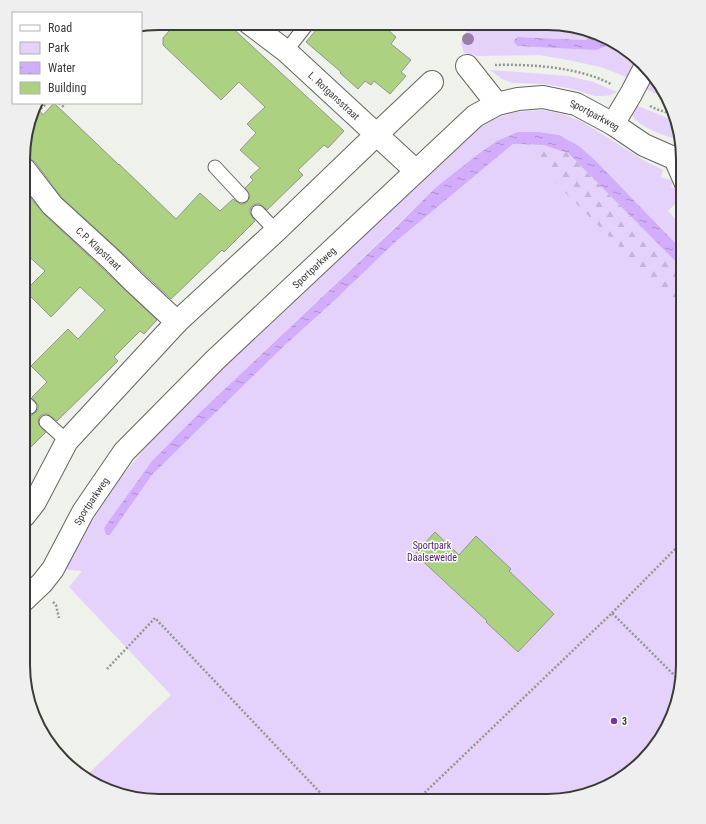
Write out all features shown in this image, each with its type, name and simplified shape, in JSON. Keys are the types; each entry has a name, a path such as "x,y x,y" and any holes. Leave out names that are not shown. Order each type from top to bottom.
{"street":[{"name":"L. Rotgansstraat","path":"258,30 286,51 416,170"},
{"path":"467,66 496,104"},
{"path":"613,124 642,72"},
{"path":"30,508 35,502 67,441 177,322 276,231 432,82"},
{"name":"Sportparkweg","path":"30,594 42,583 53,569 83,512 124,452 215,360 475,116 496,104 518,99 543,97 576,104 613,124 644,145 676,158"},
{"name":"C.P. Klapstraat","path":"30,176 52,205 177,322"}],"lane":[{"path":"286,51 302,30"},
{"path":"215,167 242,196"},
{"path":"258,212 276,231"},
{"path":"46,422 67,441"}],"path":[{"path":"60,104 64,107"},
{"path":"423,794 612,613 676,547"},
{"path":"612,613 676,677"},
{"path":"107,669 155,618 321,794"}],"green space":[{"path":"467,30 564,31 590,38 587,40 518,37 597,50 608,45 619,52 636,66 629,78 601,67 540,55 478,56 464,53 461,43"},
{"path":"490,70 569,76 593,82 617,92 611,95 595,96 573,89 545,84 513,83 502,79"},
{"path":"648,79 659,95 643,88"},
{"path":"631,103 669,119 674,139 651,130 638,122 631,112"},
{"name":"Sportpark Daalseweide","path":"542,110 563,114 581,121 645,161 663,170 661,177 673,181 671,187 676,189 676,203 668,211 676,220 676,244 596,161 579,146 559,135 518,132 434,189 194,418 151,462 132,488 110,535 152,475 283,347 335,300 394,242 513,144 543,145 676,263 676,673 674,690 669,706 663,722 654,737 638,756 611,777 580,790 555,794 151,794 126,790 95,777 89,773 171,695 69,587 82,571 61,569 121,477 160,430 239,352 473,131 492,119 515,112"},
{"path":"543,145 568,153 676,262 676,304 538,165"}],"water":[{"path":"518,37 586,40 589,38 608,45 597,50 517,46 514,42"},
{"path":"518,132 538,132 559,135 579,146 596,161 676,244 676,262 568,153 543,145 513,144 394,243 335,300 283,347 152,475 110,535 106,535 104,528 151,462 194,418 434,189 497,141"}],"building":[{"path":"170,30 235,30 344,131 328,148 324,145 298,170 303,175 267,210 260,204 252,206 250,213 255,221 224,252 222,250 171,299 61,197 35,162 30,159 34,126 40,111 43,115 53,104 55,104 176,219 200,193 220,211 233,199 240,204 247,202 250,195 245,188 253,180 250,177 260,168 240,150 256,133 247,124 265,107 239,82 221,100 163,45 163,38"},
{"path":"316,30 388,30 396,37 391,44 411,60 401,72 406,76 390,94 374,81 371,85 365,81 358,89 340,73 341,72 306,42"},
{"path":"30,197 44,214 157,320 144,334 140,331 114,357 118,361 57,421 48,414 40,416 38,420 39,425 46,432 30,448 30,415 38,409 38,405 32,397 47,382 31,366 68,329 78,339 105,310 80,287 51,317 30,296 30,286 45,271 30,258"},
{"path":"435,532 459,555 476,536 511,569 509,571 554,614 518,652 415,554"}],"place":[{"name":"3","path":"614,721"}]}
